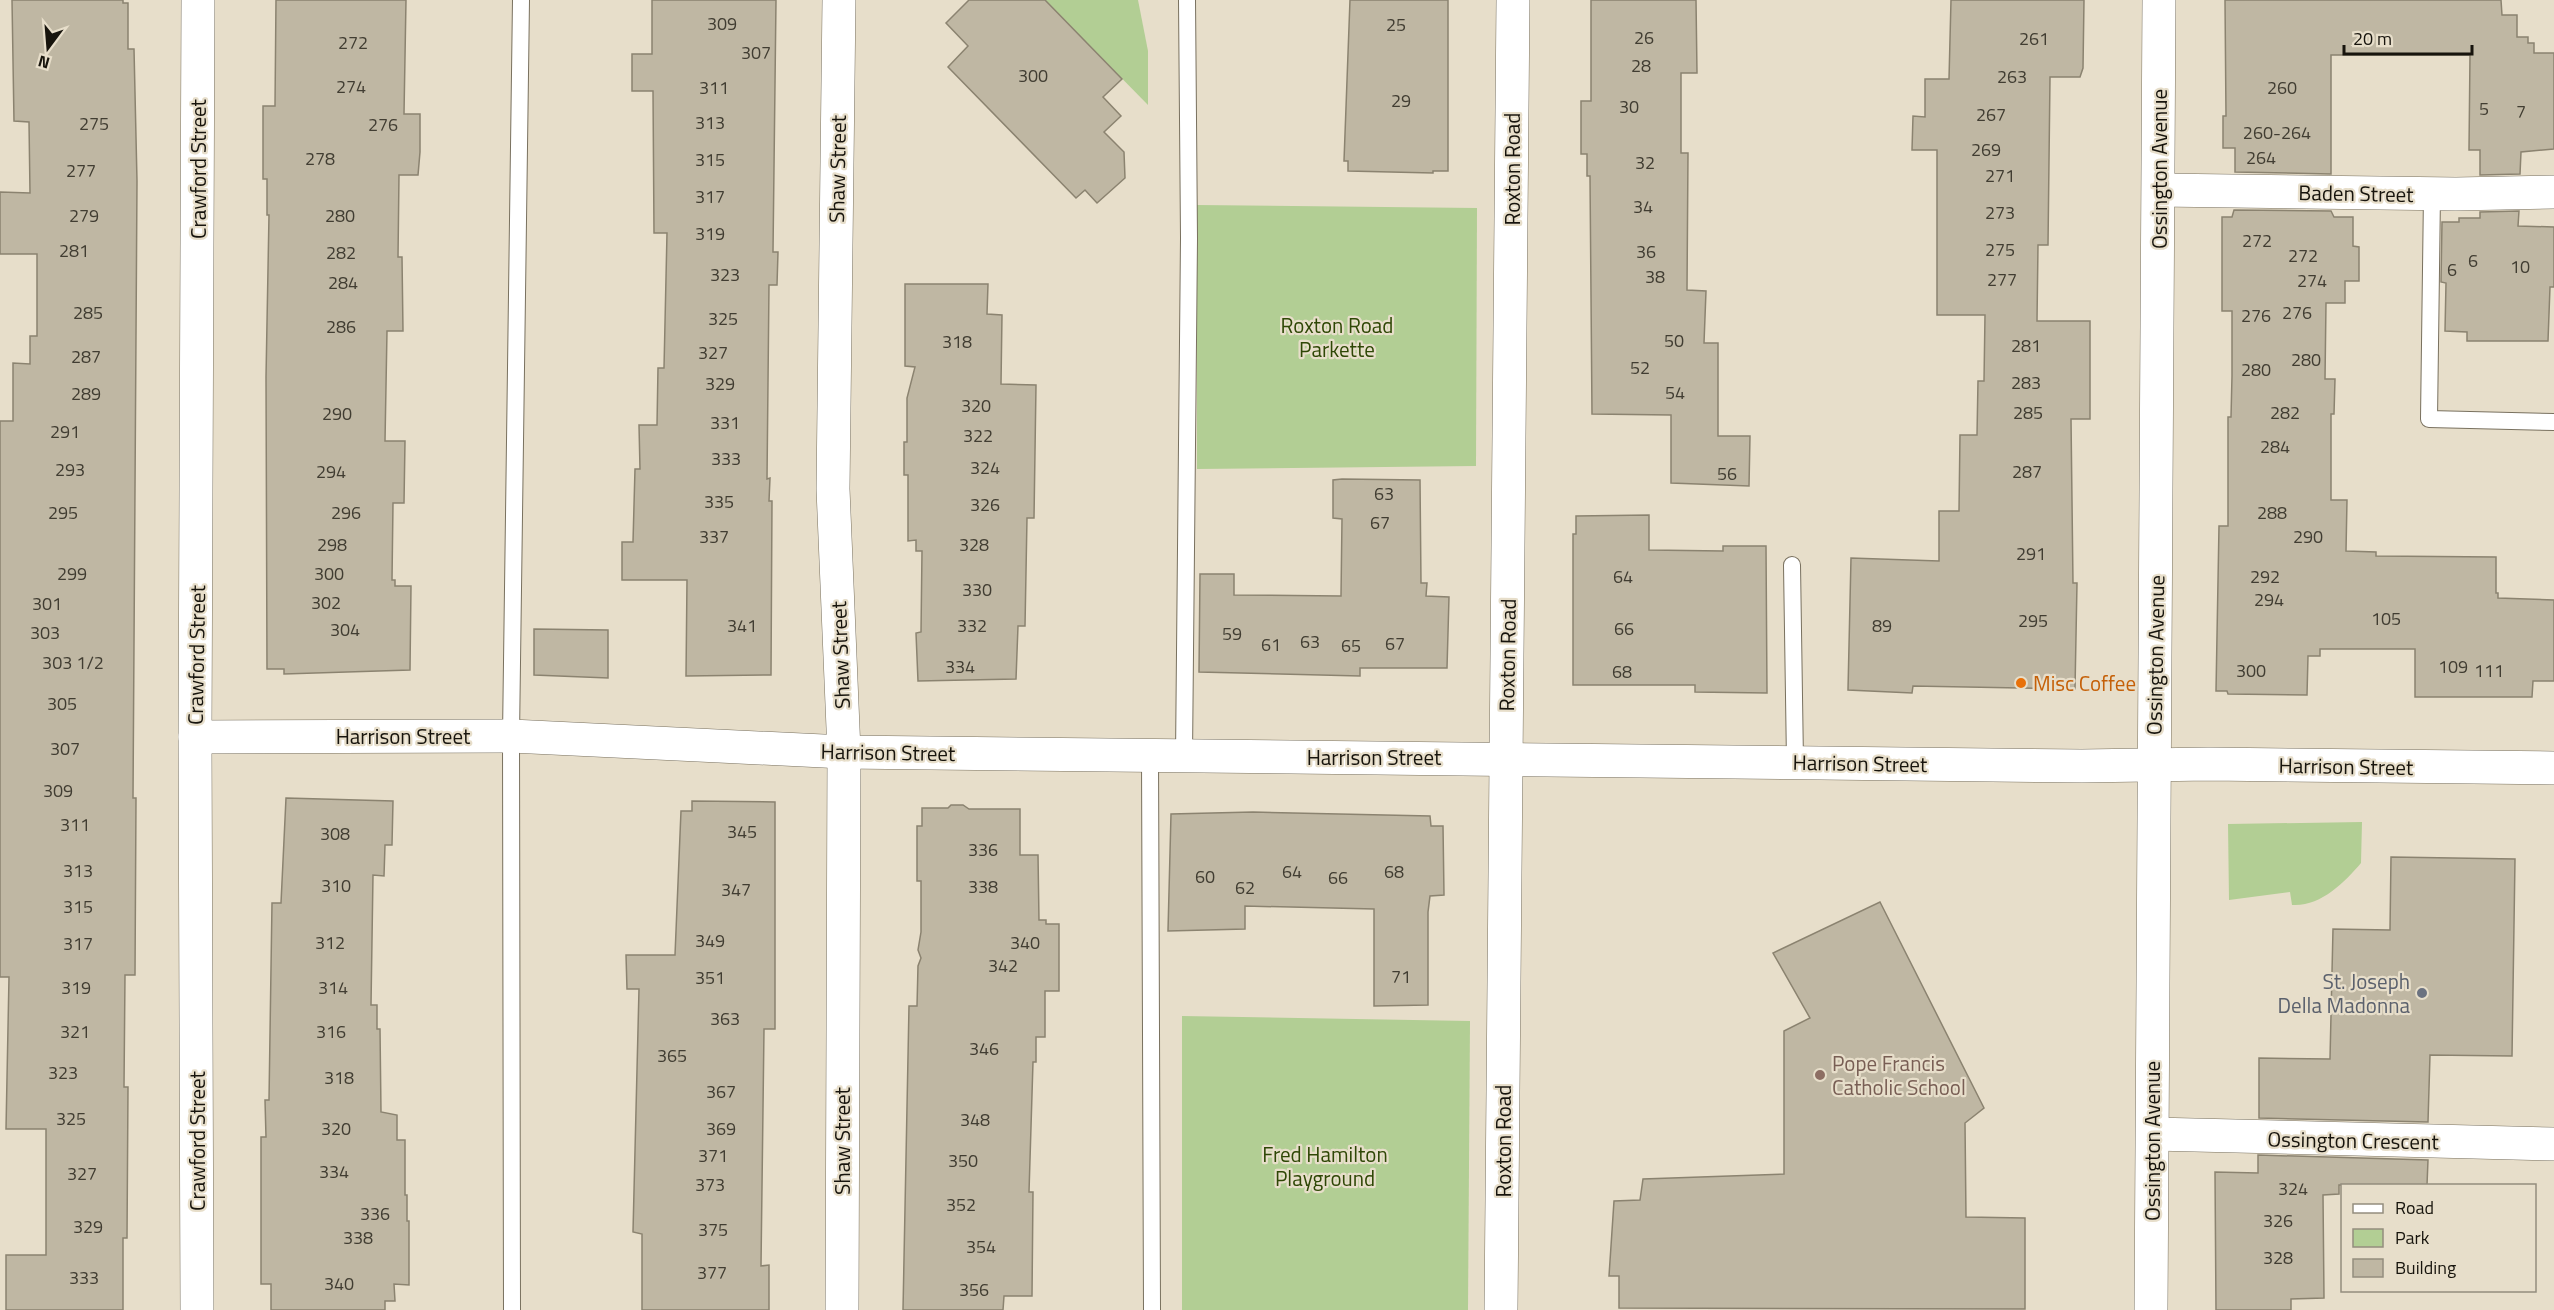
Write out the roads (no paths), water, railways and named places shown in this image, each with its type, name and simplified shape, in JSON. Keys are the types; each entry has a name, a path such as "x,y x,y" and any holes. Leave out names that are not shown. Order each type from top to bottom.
{"street":[{"name":"Crawford Street","path":"197,1310 195,737 198,0"},
{"name":"Shaw Street","path":"839,0 834,489 844,752 842,1310"},
{"name":"Roxton Road","path":"1501,1310 1513,0"},
{"name":"Ossington Avenue","path":"2151,1310 2159,0"},
{"name":"Baden Street","path":"2159,190 2432,194 2554,192"},
{"name":"Harrison Street","path":"195,737 511,736 844,752 2554,768"},
{"name":"Ossington Crescent","path":"2153,1134 2554,1144"}],"lane":[{"path":"512,1310 511,736 521,0"},
{"path":"1184,756 1189,238 1187,0"},
{"path":"2432,194 2429,418 2554,422"},
{"path":"1792,565 1795,762"},
{"path":"1150,756 1152,1310"}],"place":[{"name":"Misc Coffee","path":"2021,683"},
{"name":"St. Joseph Della Madonna","path":"2422,993"},
{"name":"Pope Francis Catholic School","path":"1820,1075"}],"park label":[{"name":"Roxton Road Parkette","path":"1337,337"},
{"name":"Fred Hamilton Playground","path":"1325,1166"}]}
